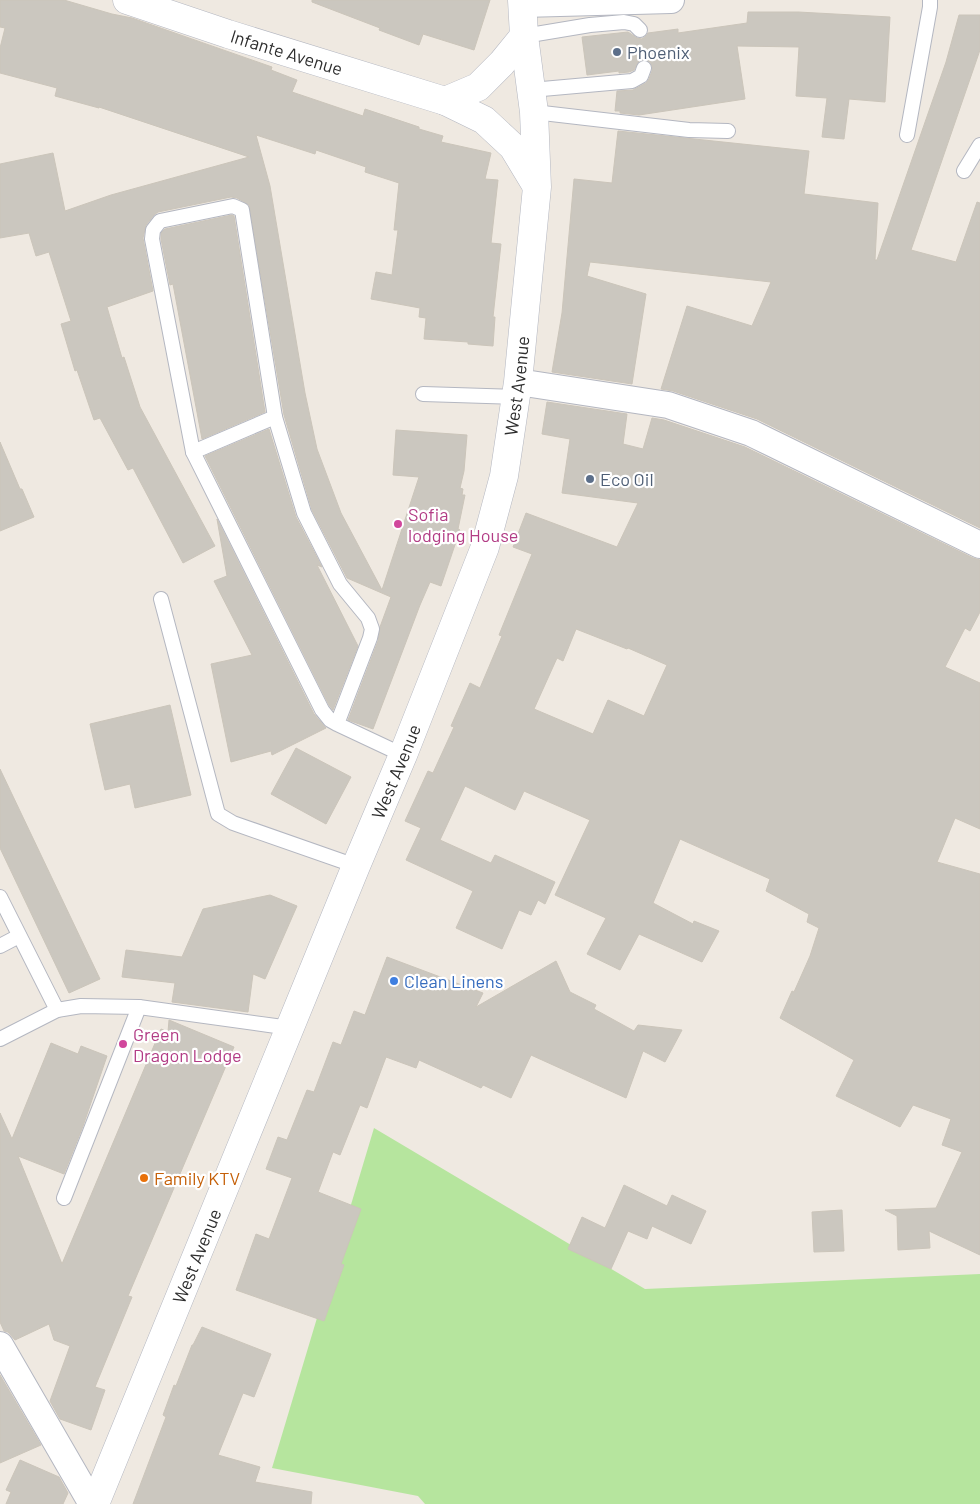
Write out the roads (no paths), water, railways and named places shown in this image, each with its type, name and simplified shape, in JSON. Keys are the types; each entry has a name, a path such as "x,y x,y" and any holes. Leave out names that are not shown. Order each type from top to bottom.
{"main road":[{"name":"Infante Avenue","path":"127,0 445,101 484,120 513,147 537,187"},
{"name":"West Avenue","path":"93,1504 403,756 485,547 504,476 516,390 537,187 532,101 524,36 523,2"},
{"path":"445,101 478,87 502,63 524,36"}],"street":[{"path":"523,2 671,0"},
{"path":"516,390 668,405 751,433 980,546"},
{"path":"0,1345 93,1504"}],"lane":[{"path":"907,135 930,0"},
{"path":"524,36 590,25 624,22 634,24 640,30"},
{"path":"532,101 632,81 641,76 644,68"},
{"path":"532,101 689,130 728,132"},
{"path":"964,171 980,145"},
{"path":"337,724 372,630 368,618 340,584 304,513 274,417 242,210 233,206 160,221 153,230 152,239 193,452 322,710 330,720 337,724 403,756"},
{"path":"423,394 516,390"},
{"path":"193,452 274,417"},
{"path":"161,599 218,814 233,823 356,866"},
{"path":"0,897 57,1010"},
{"path":"0,946 19,936"},
{"path":"0,1039 57,1010 81,1006 139,1007 290,1028"},
{"path":"64,1198 139,1007"}],"place":[{"name":"Phoenix","path":"617,52"},
{"name":"Eco Oil","path":"590,479"},
{"name":"Sofia lodging House","path":"398,524"},
{"name":"Clean Linens","path":"394,981"},
{"name":"Green Dragon Lodge","path":"123,1044"},
{"name":"Family KTV","path":"144,1178"}]}
